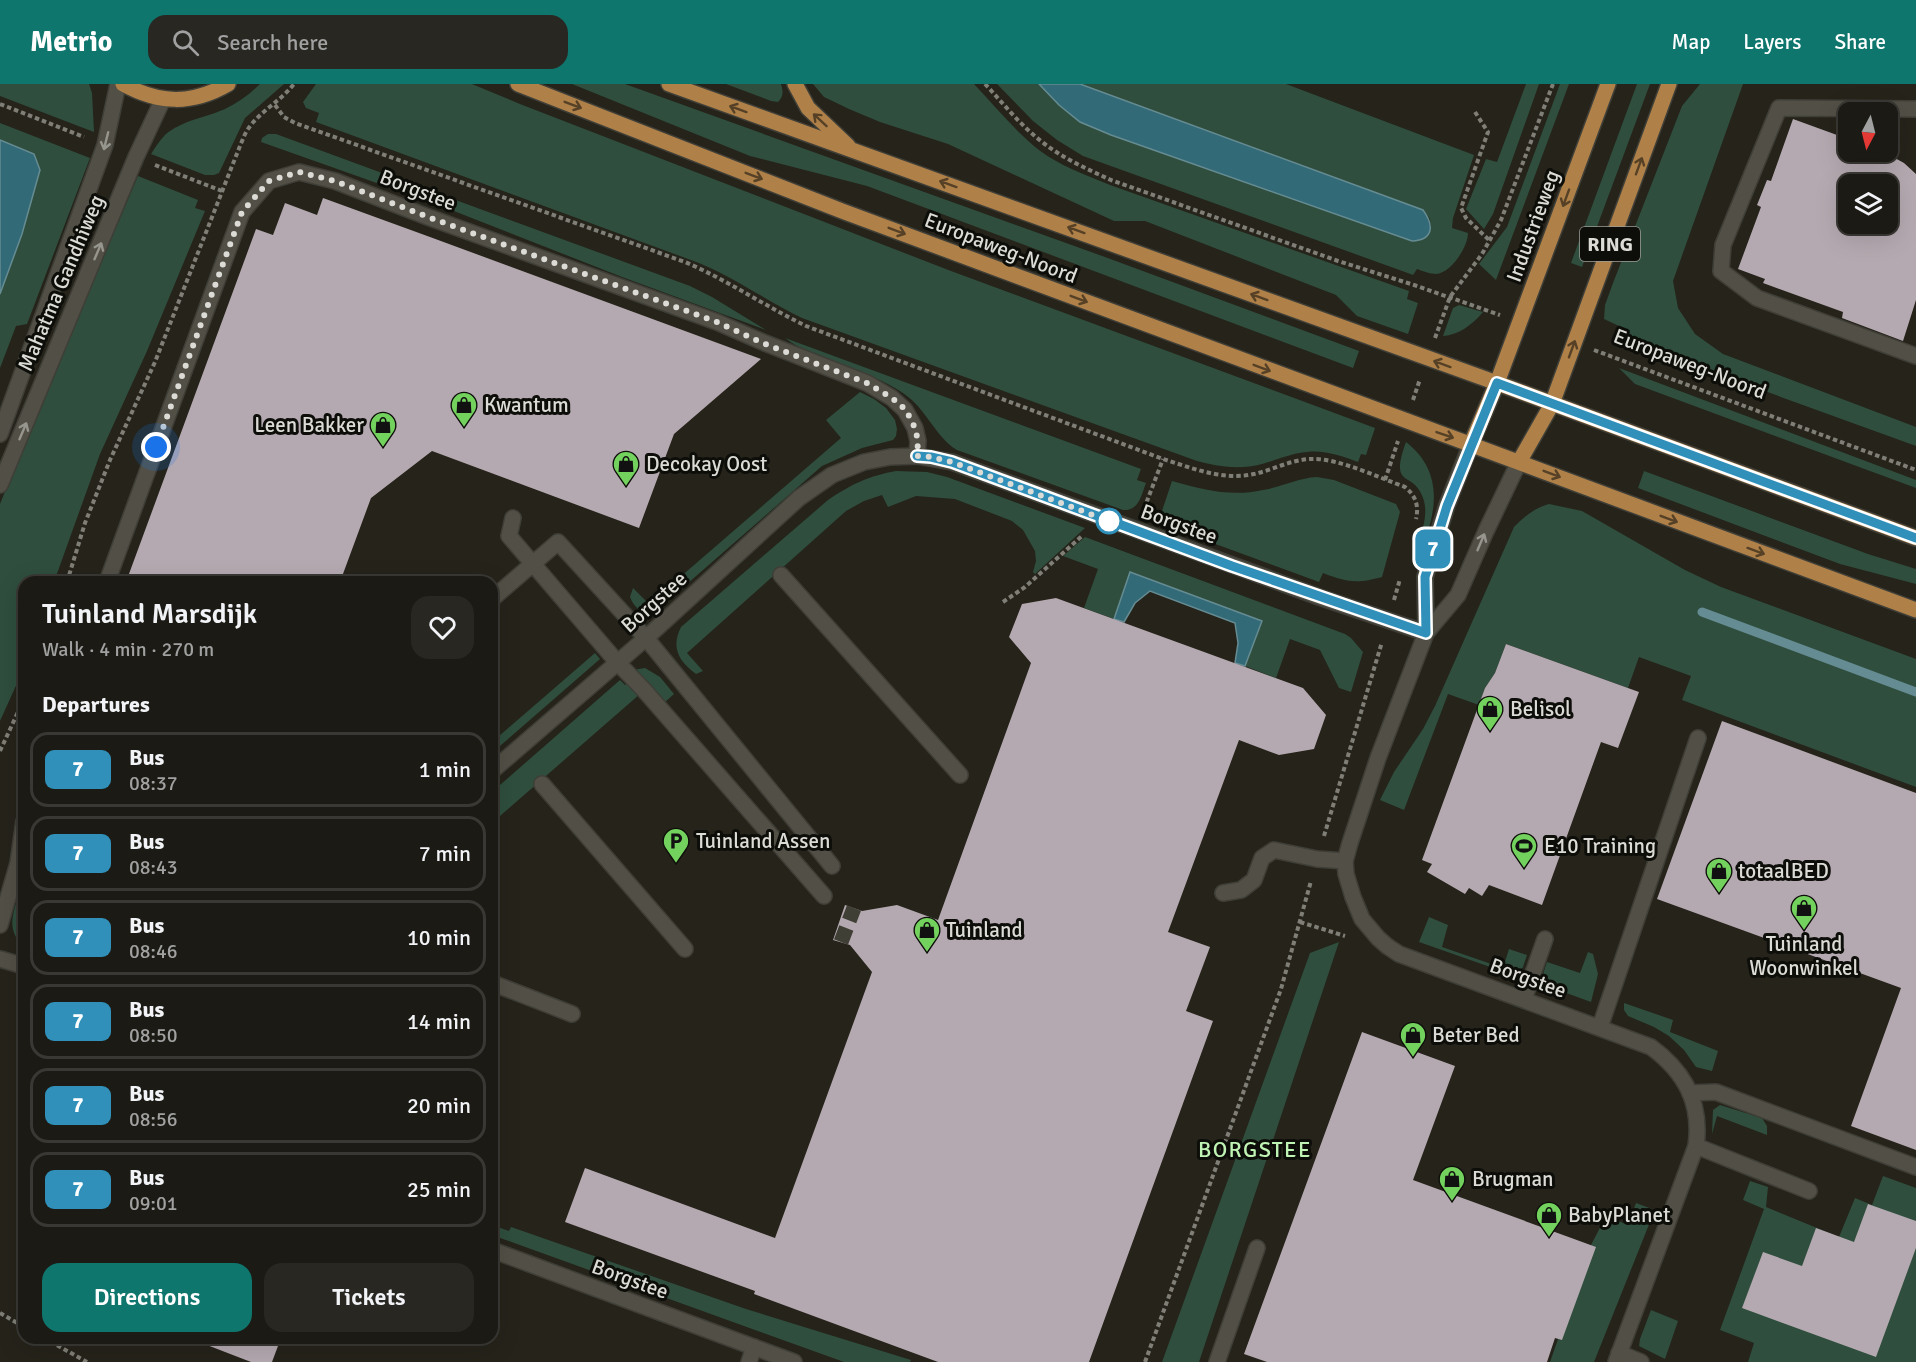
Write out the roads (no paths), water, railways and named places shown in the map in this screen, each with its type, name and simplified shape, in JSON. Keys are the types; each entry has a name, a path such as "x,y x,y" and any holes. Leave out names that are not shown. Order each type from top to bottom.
{"main road":[{"path":"123,84 140,93 163,99 196,98 228,84"},
{"name":"Europaweg-Noord","path":"518,84 842,211 1916,610"},
{"name":"Europaweg-Noord","path":"669,84 1497,383 1916,538"},
{"path":"795,84 808,108 853,150"},
{"name":"Industrieweg","path":"1497,383 1608,84"},
{"name":"RING","path":"1552,404 1669,84"},
{"name":"RING","path":"1471,444 1497,383"},
{"path":"1519,462 1552,404"}],"street":[{"name":"Mahatma Gandhiweg","path":"0,434 105,145 118,84"},
{"name":"Mahatma Gandhiweg","path":"0,485 136,157 163,99"},
{"path":"1916,109 1779,108 1723,245 1721,272 1758,298 1916,356"},
{"name":"Borgstee","path":"109,576 242,212 269,181 299,172 335,181 717,322 765,344 867,383 892,398 906,410 915,428 918,441 917,456"},
{"name":"Borgstee","path":"1426,633 1425,577 1447,506 1471,444"},
{"name":"Borgstee","path":"498,766 646,638 807,492 832,476 864,462 890,457 931,457 952,462 1136,531 1426,633"},
{"name":"Borgstee","path":"1519,462 1458,595 1426,633 1378,758 1350,843 1346,874 1362,919 1378,938 1399,954 1651,1047 1675,1068 1690,1093 1695,1107 1696,1146 1618,1358"},
{"path":"513,518 508,536 617,663 645,690 824,896"},
{"path":"498,594 558,542 646,638 832,866"},
{"path":"781,575 960,775"},
{"path":"1600,1027 1698,738"},
{"path":"542,784 685,949"},
{"path":"1223,893 1241,890 1254,880 1262,858 1274,850 1317,860 1346,861"},
{"path":"0,925 18,863"},
{"path":"1524,999 1545,939"},
{"path":"0,959 18,964"},
{"path":"498,985 572,1014"},
{"path":"1690,1093 1716,1092 1916,1167"},
{"path":"1696,1146 1809,1191"},
{"path":"1217,1362 1257,1248"},
{"name":"Borgstee","path":"498,1252 794,1362"},
{"path":"748,1362 754,1347"},
{"path":"1618,1358 1641,1362"}],"water":[{"path":"1039,84 1080,84 1423,210 1429,221 1430,231 1425,238 1412,241 1111,135 1080,122 1059,105"},
{"path":"0,140 34,154 40,170 22,234 0,294"},
{"path":"1130,572 1262,621 1245,666 1235,663 1238,643 1235,623 1150,591 1135,603 1124,622 1114,619"}],"waterway":[{"path":"1702,612 1916,692"}],"tunnel":[{"path":"841,942 854,908"}],"place":[{"name":"Kwantum","path":"464,428"},
{"name":"Leen Bakker","path":"383,448"},
{"name":"Decokay Oost","path":"626,487"},
{"name":"Belisol","path":"1490,732"},
{"name":"Tuinland Assen","path":"676,864"},
{"name":"E10 Training","path":"1524,869"},
{"name":"totaalBED","path":"1719,894"},
{"name":"Tuinland Woonwinkel","path":"1804,931"},
{"name":"Tuinland","path":"927,953"},
{"name":"Beter Bed","path":"1413,1058"},
{"name":"Brugman","path":"1452,1202"},
{"name":"BabyPlanet","path":"1549,1238"}],"district":[{"name":"BORGSTEE","path":"1255,1149"}]}
